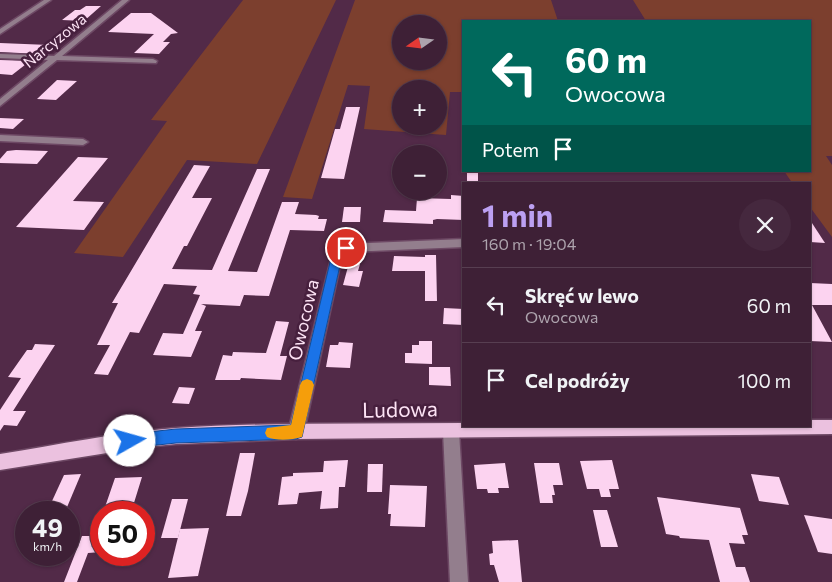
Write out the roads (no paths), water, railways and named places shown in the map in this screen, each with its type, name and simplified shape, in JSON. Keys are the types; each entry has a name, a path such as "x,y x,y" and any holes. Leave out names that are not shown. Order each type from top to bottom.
{"main road":[{"name":"Ludowa","path":"811,426 832,426"},
{"name":"Ludowa","path":"0,462 145,439 296,432 737,427"}],"street":[{"path":"0,32 48,0"},
{"name":"Narcyzowa","path":"0,103 126,0"},
{"path":"0,56 153,61"},
{"path":"0,138 83,142"},
{"name":"Owocowa","path":"296,432 337,254 346,248 462,244"},
{"path":"451,430 459,582"}]}
